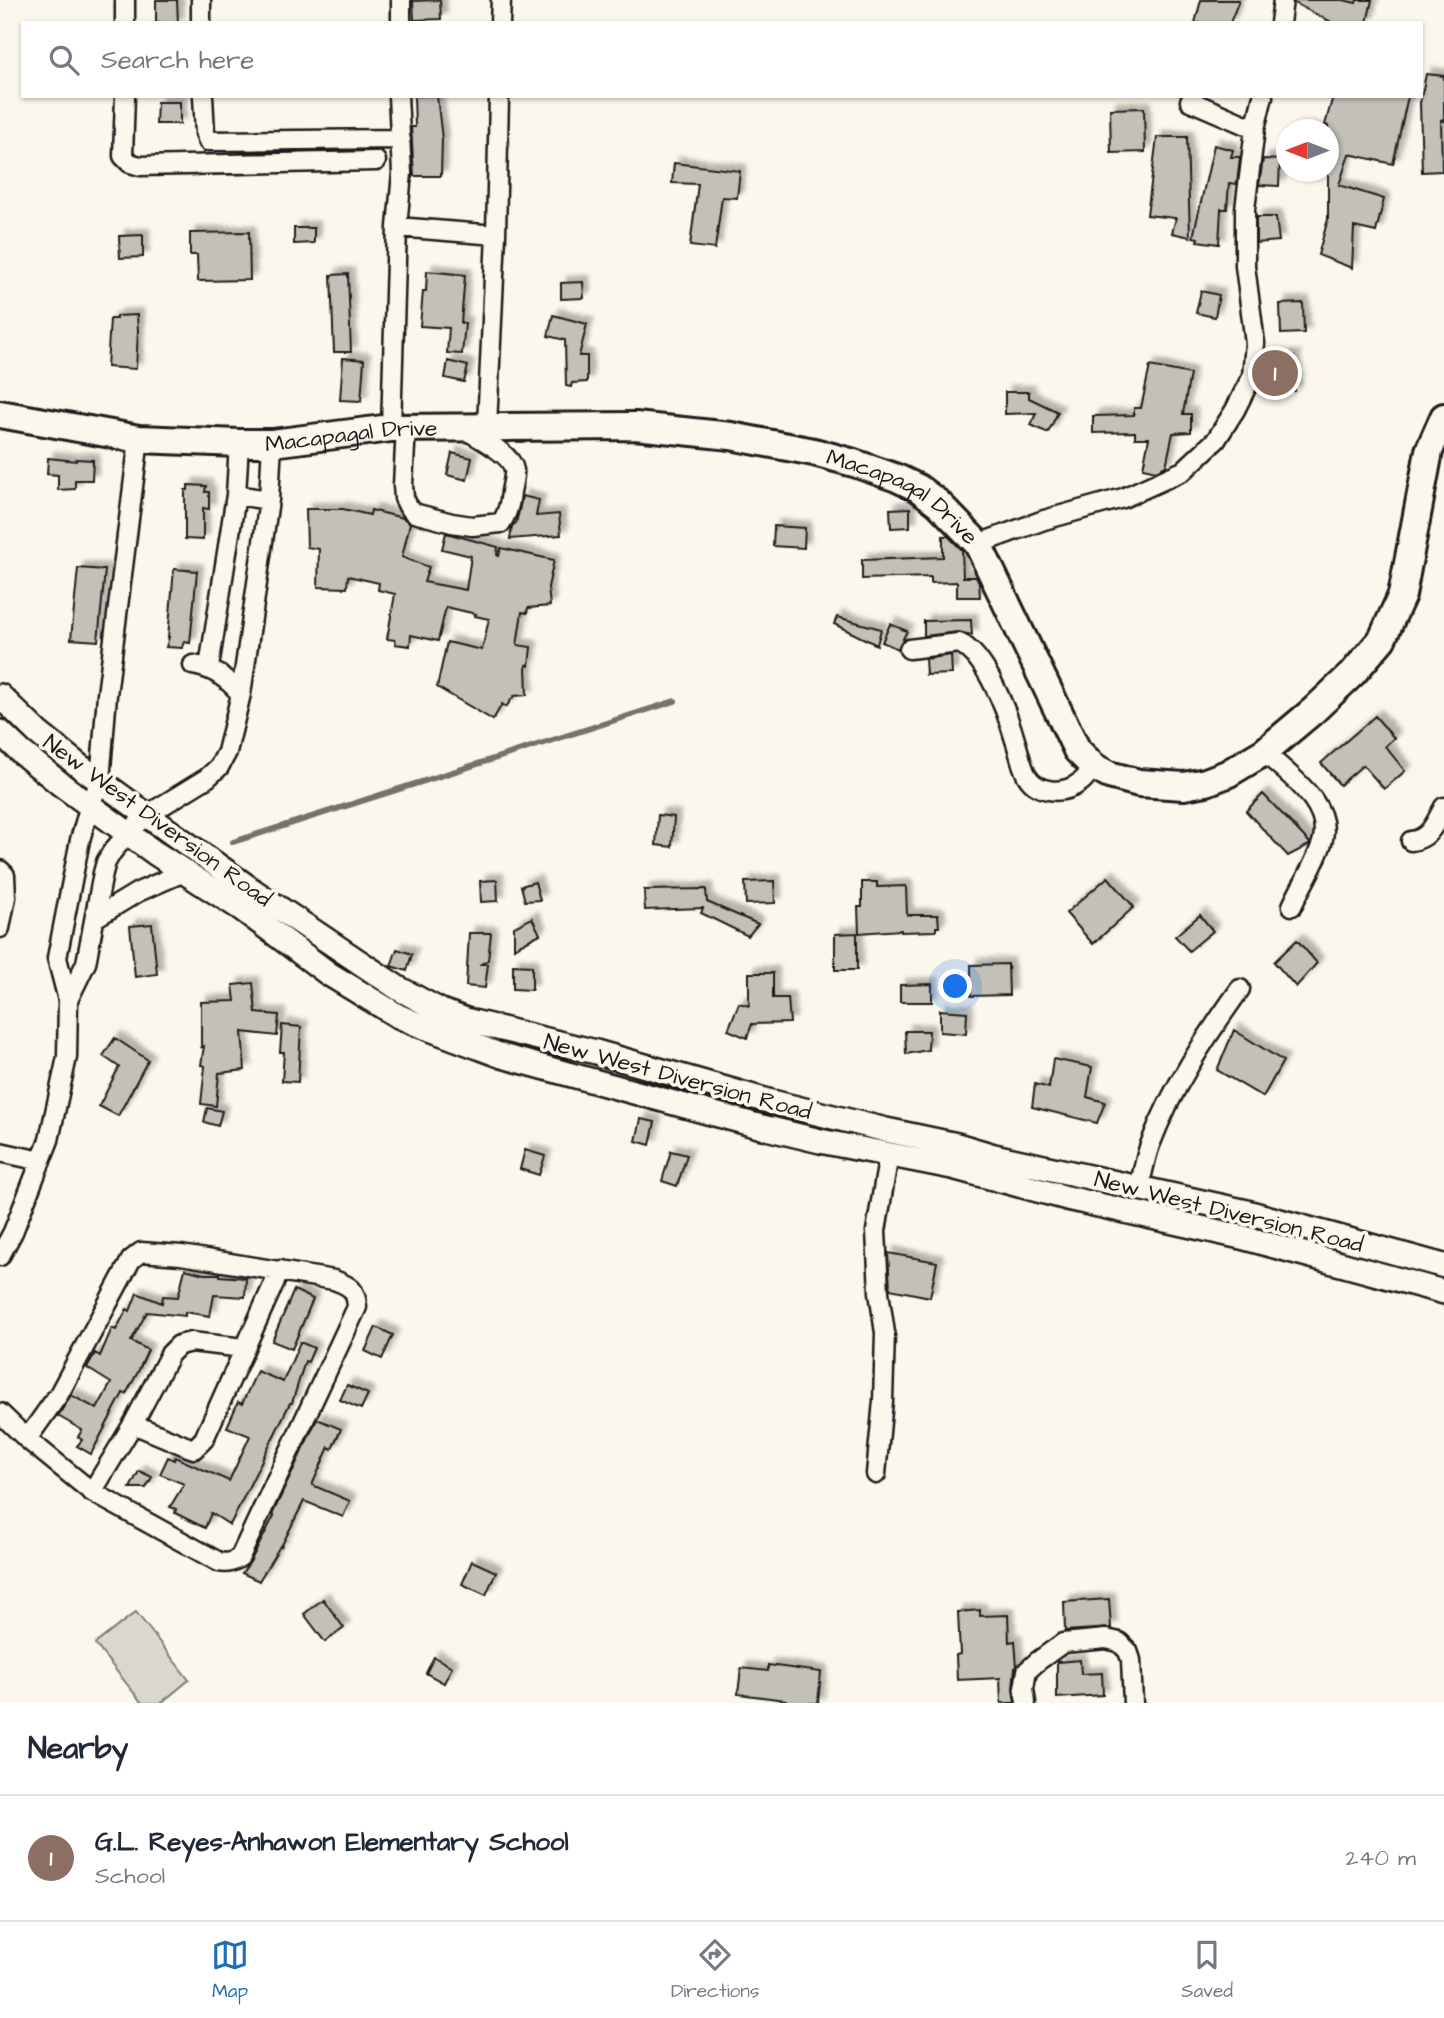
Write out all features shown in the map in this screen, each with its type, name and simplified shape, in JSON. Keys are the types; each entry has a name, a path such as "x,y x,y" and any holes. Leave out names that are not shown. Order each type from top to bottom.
{"main road":[{"name":"Macapagal Drive","path":"0,414 139,439 239,443 272,443 398,427 635,426 731,436 855,463 918,488 938,503 978,544 1077,750 1094,767 1109,775 1139,783 1184,786 1227,774 1264,752 1353,673 1382,639 1402,595 1429,451 1442,426"}],"street":[{"path":"125,0 125,21"},
{"path":"201,0 201,21"},
{"path":"401,0 401,21"},
{"path":"500,21 501,0"},
{"path":"1280,21 1283,0"},
{"path":"125,98 123,156 130,163 140,166 376,161"},
{"path":"203,98 205,134 208,141 401,139"},
{"path":"398,98 402,173 397,227 398,427 404,498 414,513 452,523 472,526 500,523 510,505 514,469 510,460 501,452 458,426"},
{"path":"487,426 499,98"},
{"path":"978,544 1044,520 1123,498 1183,471 1216,440 1252,376 1255,342 1245,266 1245,209 1255,129 1263,98"},
{"path":"1190,101 1255,129"},
{"path":"397,227 496,235"},
{"path":"0,1256 13,1232 49,1140 67,1057 68,1000 57,958 80,840 100,781 107,695 139,439"},
{"path":"239,443 236,495 201,666 228,681 241,694"},
{"path":"68,1000 86,963 106,862 112,852 147,816 199,784 219,767 227,752 241,694 269,500 272,443"},
{"path":"236,495 269,500"},
{"path":"909,649 959,643 974,654 1005,709 1026,775 1035,786 1045,791 1063,789 1080,783 1094,767"},
{"name":"New West Diversion Road","path":"0,696 38,733 147,816 398,988 441,1011 469,1021 596,1052 813,1113 1280,1220 1444,1266"},
{"name":"New West Diversion Road","path":"0,732 21,752 128,833 242,909 330,974 398,1016 419,1025 502,1056 762,1127 953,1167 1067,1198 1263,1242 1444,1292"},
{"path":"1264,752 1310,795 1320,811 1324,826 1322,842 1292,906"},
{"path":"1411,841 1420,840 1427,835 1444,807"},
{"path":"0,870 5,875 6,897 0,928"},
{"path":"94,918 138,892 184,872"},
{"path":"69,892 98,897"},
{"path":"1139,1187 1150,1146 1175,1093 1213,1027 1240,989"},
{"path":"0,1152 41,1161"},
{"path":"876,1474 883,1401 885,1333 879,1292 876,1231 889,1154"},
{"path":"0,1413 27,1440 92,1492 219,1562 227,1563 240,1557 357,1307 356,1296 343,1284 280,1270 181,1255 141,1252 131,1260 59,1394 27,1440"},
{"path":"133,1424 188,1447 194,1449 198,1446 204,1439 280,1270"},
{"path":"92,1492 133,1424 170,1354 179,1345 191,1342 244,1348"},
{"path":"1026,1703 1024,1688 1027,1671 1038,1661 1063,1643 1107,1639 1119,1642 1128,1651 1131,1660 1133,1703"}],"shaded area":[{"path":"136,1612 189,1680 161,1703 142,1703 95,1644"}],"building":[{"path":"156,0 177,0 178,21 156,21"},
{"path":"440,0 441,19 414,20 413,1"},
{"path":"1201,0 1239,0 1231,21 1196,21"},
{"path":"1294,0 1343,0 1356,3 1357,0 1372,0 1367,21 1329,21 1294,3"},
{"path":"1426,74 1444,76 1442,171 1422,172 1420,103"},
{"path":"414,98 437,98 442,139 441,176 414,176 411,127 415,127"},
{"path":"1332,98 1408,98 1393,164 1349,154 1339,185 1384,199 1376,232 1354,227 1352,268 1318,255 1328,219 1328,182 1339,182 1339,119 1327,119"},
{"path":"157,102 180,102 180,124 156,124"},
{"path":"1144,108 1145,152 1111,153 1110,109"},
{"path":"1157,137 1187,137 1190,237 1172,233 1176,218 1147,215"},
{"path":"1214,145 1233,150 1231,157 1240,157 1237,184 1229,183 1227,209 1221,209 1219,244 1197,241 1198,238 1193,237"},
{"path":"1263,159 1276,160 1276,182 1279,182 1279,186 1259,185"},
{"path":"674,163 740,171 737,198 722,197 715,249 690,246 698,184 672,183"},
{"path":"1256,217 1276,217 1279,241 1256,243"},
{"path":"294,228 314,228 314,243 294,244"},
{"path":"249,232 250,280 198,281 197,255 190,255 190,233"},
{"path":"143,235 143,257 120,258 119,236"},
{"path":"427,271 465,275 461,323 465,323 462,354 447,353 449,328 420,326"},
{"path":"348,274 351,352 334,352 331,275"},
{"path":"583,282 584,298 561,299 561,283"},
{"path":"1201,291 1219,295 1215,317 1196,313"},
{"path":"1303,303 1304,333 1281,334 1280,304"},
{"path":"137,315 136,369 107,367 110,319"},
{"path":"553,315 587,324 579,356 587,356 587,382 566,386 565,340 548,336"},
{"path":"1294,357 1295,391 1259,392 1265,358"},
{"path":"343,358 364,360 361,401 340,400"},
{"path":"448,361 468,366 464,382 445,378"},
{"path":"1150,366 1190,374 1183,414 1191,414 1191,432 1173,433 1166,466 1156,471 1143,468 1149,438 1135,438 1135,432 1093,433 1093,416 1134,415 1134,408 1141,408"},
{"path":"1005,392 1029,392 1029,398 1058,412 1048,433 1031,425 1036,413 1005,414"},
{"path":"452,453 472,458 467,480 447,475"},
{"path":"48,458 93,460 92,480 75,480 75,489 58,490 58,475 47,474"},
{"path":"188,485 206,486 205,492 209,492 209,509 203,508 203,540 185,539 185,490 188,490"},
{"path":"522,496 539,500 536,516 559,514 561,535 510,539"},
{"path":"910,508 910,527 891,528 890,509"},
{"path":"306,509 343,509 370,515 371,510 403,518 410,523 402,557 429,567 424,582 466,590 471,556 442,549 446,533 498,547 499,556 501,548 554,560 548,587 550,606 528,608 527,613 522,612 517,645 531,647 529,666 526,665 527,695 514,696 506,707 502,704 493,720 437,687 447,642 482,650 489,619 446,607 438,641 411,635 410,646 395,644 395,640 387,639 395,594 378,590 379,583 348,576 347,588 318,587 319,549 307,547"},
{"path":"774,526 805,528 804,548 773,546"},
{"path":"943,536 948,536 962,550 963,577 976,577 980,597 957,597 957,582 931,583 931,577 862,579 862,560 943,557"},
{"path":"78,568 105,570 98,641 71,639"},
{"path":"174,569 197,571 190,643 184,642 182,648 166,647"},
{"path":"837,617 881,629 877,645 834,624"},
{"path":"971,620 972,635 958,632 924,636 924,621"},
{"path":"890,624 907,631 898,649 882,642"},
{"path":"951,655 952,674 926,675 925,659"},
{"path":"1375,716 1394,738 1385,746 1405,771 1384,789 1363,765 1340,785 1321,763"},
{"path":"1263,794 1309,845 1288,856 1246,811"},
{"path":"658,815 674,817 672,847 656,845"},
{"path":"1108,877 1134,907 1093,944 1066,913"},
{"path":"497,880 498,901 481,902 480,881"},
{"path":"774,881 775,903 746,904 745,882"},
{"path":"535,882 540,900 525,901 521,886"},
{"path":"862,882 877,882 877,887 906,886 907,915 938,915 939,927 936,927 936,931 859,933 858,907 862,907"},
{"path":"706,889 707,902 758,924 748,936 701,913 703,908 645,910 644,890"},
{"path":"1200,915 1213,931 1189,951 1175,936"},
{"path":"532,918 540,934 514,948 514,927"},
{"path":"152,924 157,974 135,977 130,926"},
{"path":"469,933 491,933 488,960 481,964 488,964 485,988 466,986"},
{"path":"857,933 857,970 835,970 835,934"},
{"path":"1297,940 1317,963 1296,987 1274,962"},
{"path":"397,949 412,954 407,971 391,966"},
{"path":"1008,964 1009,995 971,996 971,965"},
{"path":"513,965 532,966 532,990 513,989"},
{"path":"749,973 773,973 773,998 788,998 790,1023 752,1024 747,1038 728,1030 739,1003 749,1006"},
{"path":"253,983 256,1013 279,1015 277,1036 242,1032 245,1070 219,1073 216,1106 201,1104 205,1066 201,1065 204,1046 201,1047 201,1002 235,1001 233,985"},
{"path":"932,984 932,1002 900,1002 900,985"},
{"path":"940,1010 967,1012 966,1034 940,1032"},
{"path":"282,1025 301,1027 298,1082 282,1081"},
{"path":"1234,1030 1283,1061 1263,1097 1217,1070"},
{"path":"905,1031 929,1031 928,1050 906,1054"},
{"path":"115,1038 148,1060 118,1116 99,1106 119,1067 103,1056"},
{"path":"1053,1059 1092,1067 1087,1097 1105,1102 1097,1123 1032,1107 1035,1084 1049,1088"},
{"path":"207,1108 222,1111 218,1126 204,1122"},
{"path":"641,1119 655,1122 650,1145 636,1141"},
{"path":"525,1150 545,1156 539,1175 520,1169"},
{"path":"671,1151 687,1155 677,1186 662,1181"},
{"path":"888,1253 937,1262 930,1297 890,1289"},
{"path":"185,1269 204,1274 246,1278 245,1297 214,1295 210,1316 185,1312 185,1316 147,1312 131,1341 148,1350 91,1454 77,1446 82,1440 78,1437 82,1430 58,1416 71,1395 97,1409 111,1383 87,1368 95,1353 100,1356 112,1328 116,1330 127,1309 130,1311 137,1293 162,1303 163,1296 178,1297"},
{"path":"294,1290 313,1299 292,1349 272,1341"},
{"path":"376,1327 393,1335 382,1359 365,1351"},
{"path":"300,1342 314,1348 308,1362 305,1361 292,1403 230,1525 211,1513 205,1528 175,1513 176,1509 170,1507 184,1484 160,1474 168,1457 174,1460 175,1457 229,1481 250,1436 227,1427 238,1402 242,1404 257,1371 283,1382"},
{"path":"347,1385 368,1394 361,1409 340,1400"},
{"path":"317,1419 341,1429 332,1449 329,1447 312,1485 350,1501 343,1517 304,1501 281,1547 259,1581 242,1573 274,1516 272,1515"},
{"path":"139,1471 152,1477 146,1488 130,1488"},
{"path":"472,1561 496,1572 486,1595 462,1584"},
{"path":"323,1599 344,1628 325,1642 304,1614"},
{"path":"1109,1599 1111,1628 1065,1631 1064,1602"},
{"path":"980,1610 980,1616 1008,1615 1009,1642 1015,1641 1015,1703 1001,1703 1000,1678 957,1680 956,1655 960,1654 958,1612"},
{"path":"434,1657 452,1667 444,1683 426,1673"},
{"path":"1080,1660 1081,1674 1102,1673 1103,1695 1057,1698 1057,1662"},
{"path":"768,1665 821,1672 818,1703 785,1703 786,1700 738,1694 741,1668 768,1671"}],"waterway":[{"path":"233,842 675,701"}],"place":[{"name":"G.L. Reyes-Anhawon Elementary School","path":"1275,373"}]}
